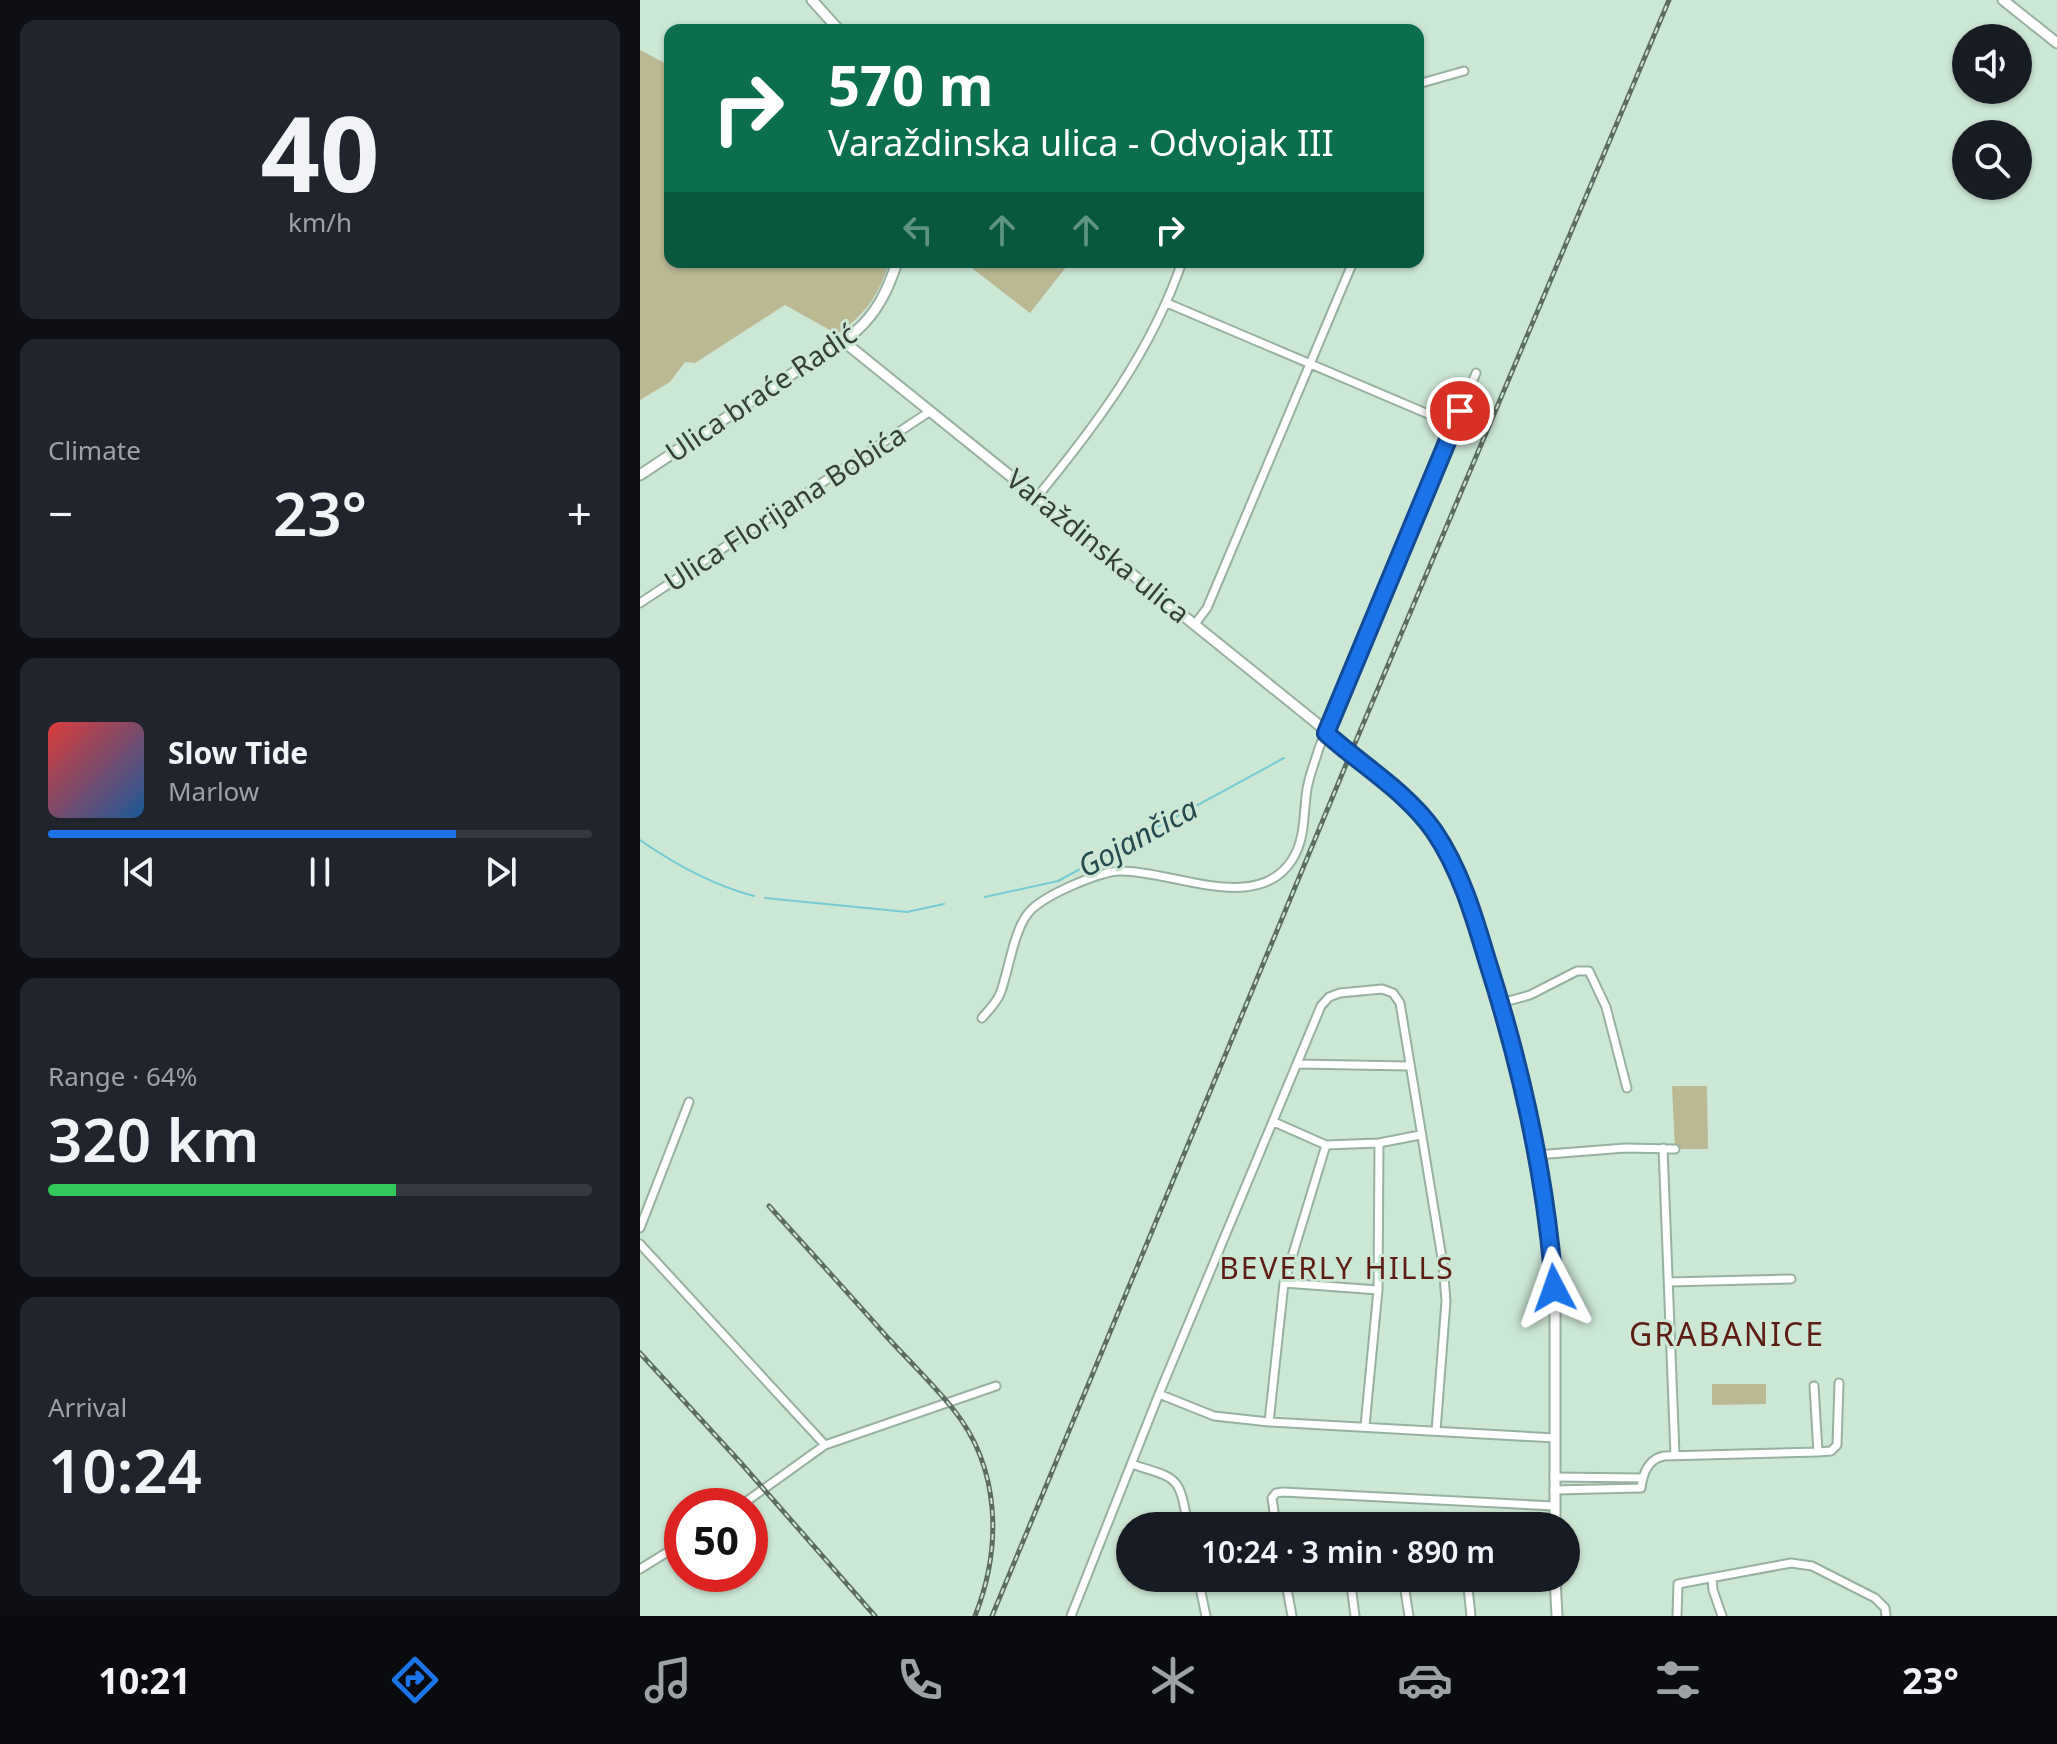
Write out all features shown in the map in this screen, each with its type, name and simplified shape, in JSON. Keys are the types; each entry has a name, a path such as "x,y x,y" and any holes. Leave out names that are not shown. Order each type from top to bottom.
{"main road":[{"path":"812,0 834,24"},
{"path":"2003,0 2057,43"},
{"name":"Ulica braće Radić","path":"640,475 843,341 874,313 894,268"},
{"name":"Varaždinska ulica","path":"843,341 1326,733 1411,804 1438,838 1469,904 1501,1003 1536,1155 1554,1288 1554,1512"},
{"path":"1556,1592 1557,1616"}],"street":[{"path":"1424,82 1464,71"},
{"path":"1037,497 1127,378 1148,343 1180,268"},
{"path":"1195,624 1209,603 1350,268"},
{"path":"1167,303 1454,425"},
{"path":"982,1018 999,997 1023,921 1033,907 1093,878 1121,871 1236,888 1261,886 1292,861 1303,831 1308,786 1326,733 1476,373"},
{"name":"Ulica Florijana Bobića","path":"640,603 929,412"},
{"path":"1501,1003 1530,995 1577,971 1589,971 1606,1007 1627,1088"},
{"path":"1071,1616 1159,1394 1321,1006 1329,997 1340,993 1382,989 1393,993 1400,1003 1443,1264 1446,1301 1436,1431"},
{"path":"1298,1064 1408,1066"},
{"path":"640,1228 689,1102"},
{"path":"1274,1122 1326,1145 1379,1143 1420,1135"},
{"path":"1365,1426 1378,1290 1379,1143"},
{"path":"1269,1422 1284,1283 1326,1145"},
{"path":"1663,1148 1675,1455"},
{"path":"1536,1155 1675,1149"},
{"path":"640,1244 825,1445"},
{"path":"1669,1282 1791,1279"},
{"path":"1284,1283 1378,1290"},
{"path":"1554,1490 1641,1488 1649,1464 1655,1459 1675,1455 1831,1451 1837,1445 1839,1383"},
{"path":"765,1488 825,1445 996,1386"},
{"path":"1814,1386 1818,1452"},
{"path":"1159,1394 1214,1416 1269,1422 1555,1438"},
{"path":"1131,1464 1166,1475 1178,1483 1186,1512"},
{"path":"1554,1477 1642,1478"},
{"path":"1274,1512 1272,1498 1276,1493 1554,1506"},
{"path":"640,1569 664,1554"},
{"path":"1677,1616 1678,1584 1791,1563 1812,1566 1875,1598 1885,1608 1886,1616"},
{"path":"1712,1578 1722,1616"},
{"path":"1195,1616 1205,1615 1201,1592"},
{"path":"1288,1592 1292,1616"},
{"path":"1352,1592 1355,1616"},
{"path":"1405,1592 1409,1616"},
{"path":"1468,1592 1471,1616"}],"shaded area":[{"path":"640,50 664,63 664,268 887,268 870,303 837,334 785,305 695,363 685,362 670,382 640,400"},
{"path":"972,268 1065,268 1030,313"},
{"path":"1672,1086 1707,1086 1708,1149 1675,1149"},
{"path":"1712,1384 1766,1384 1766,1404 1712,1405"}],"waterway":[{"name":"Gojančica","path":"985,897 1058,881 1284,758"},
{"name":"Gojančica","path":"640,840 695,873 754,896"},
{"name":"Gojančica","path":"765,898 907,912 944,904"}],"railway":[{"path":"992,1616 1350,755 1669,0"},
{"path":"769,1206 953,1409 969,1432 988,1482 993,1536 984,1590 975,1616"},
{"path":"640,1353 875,1616"}],"district":[{"name":"BEVERLY HILLS","path":"1337,1269"},
{"name":"GRABANICE","path":"1727,1335"}],"route":[{"path":"1460,411 1326,733 1416,809 1438,838 1462,886 1501,1003 1515,1059 1544,1199 1554,1288"}]}
